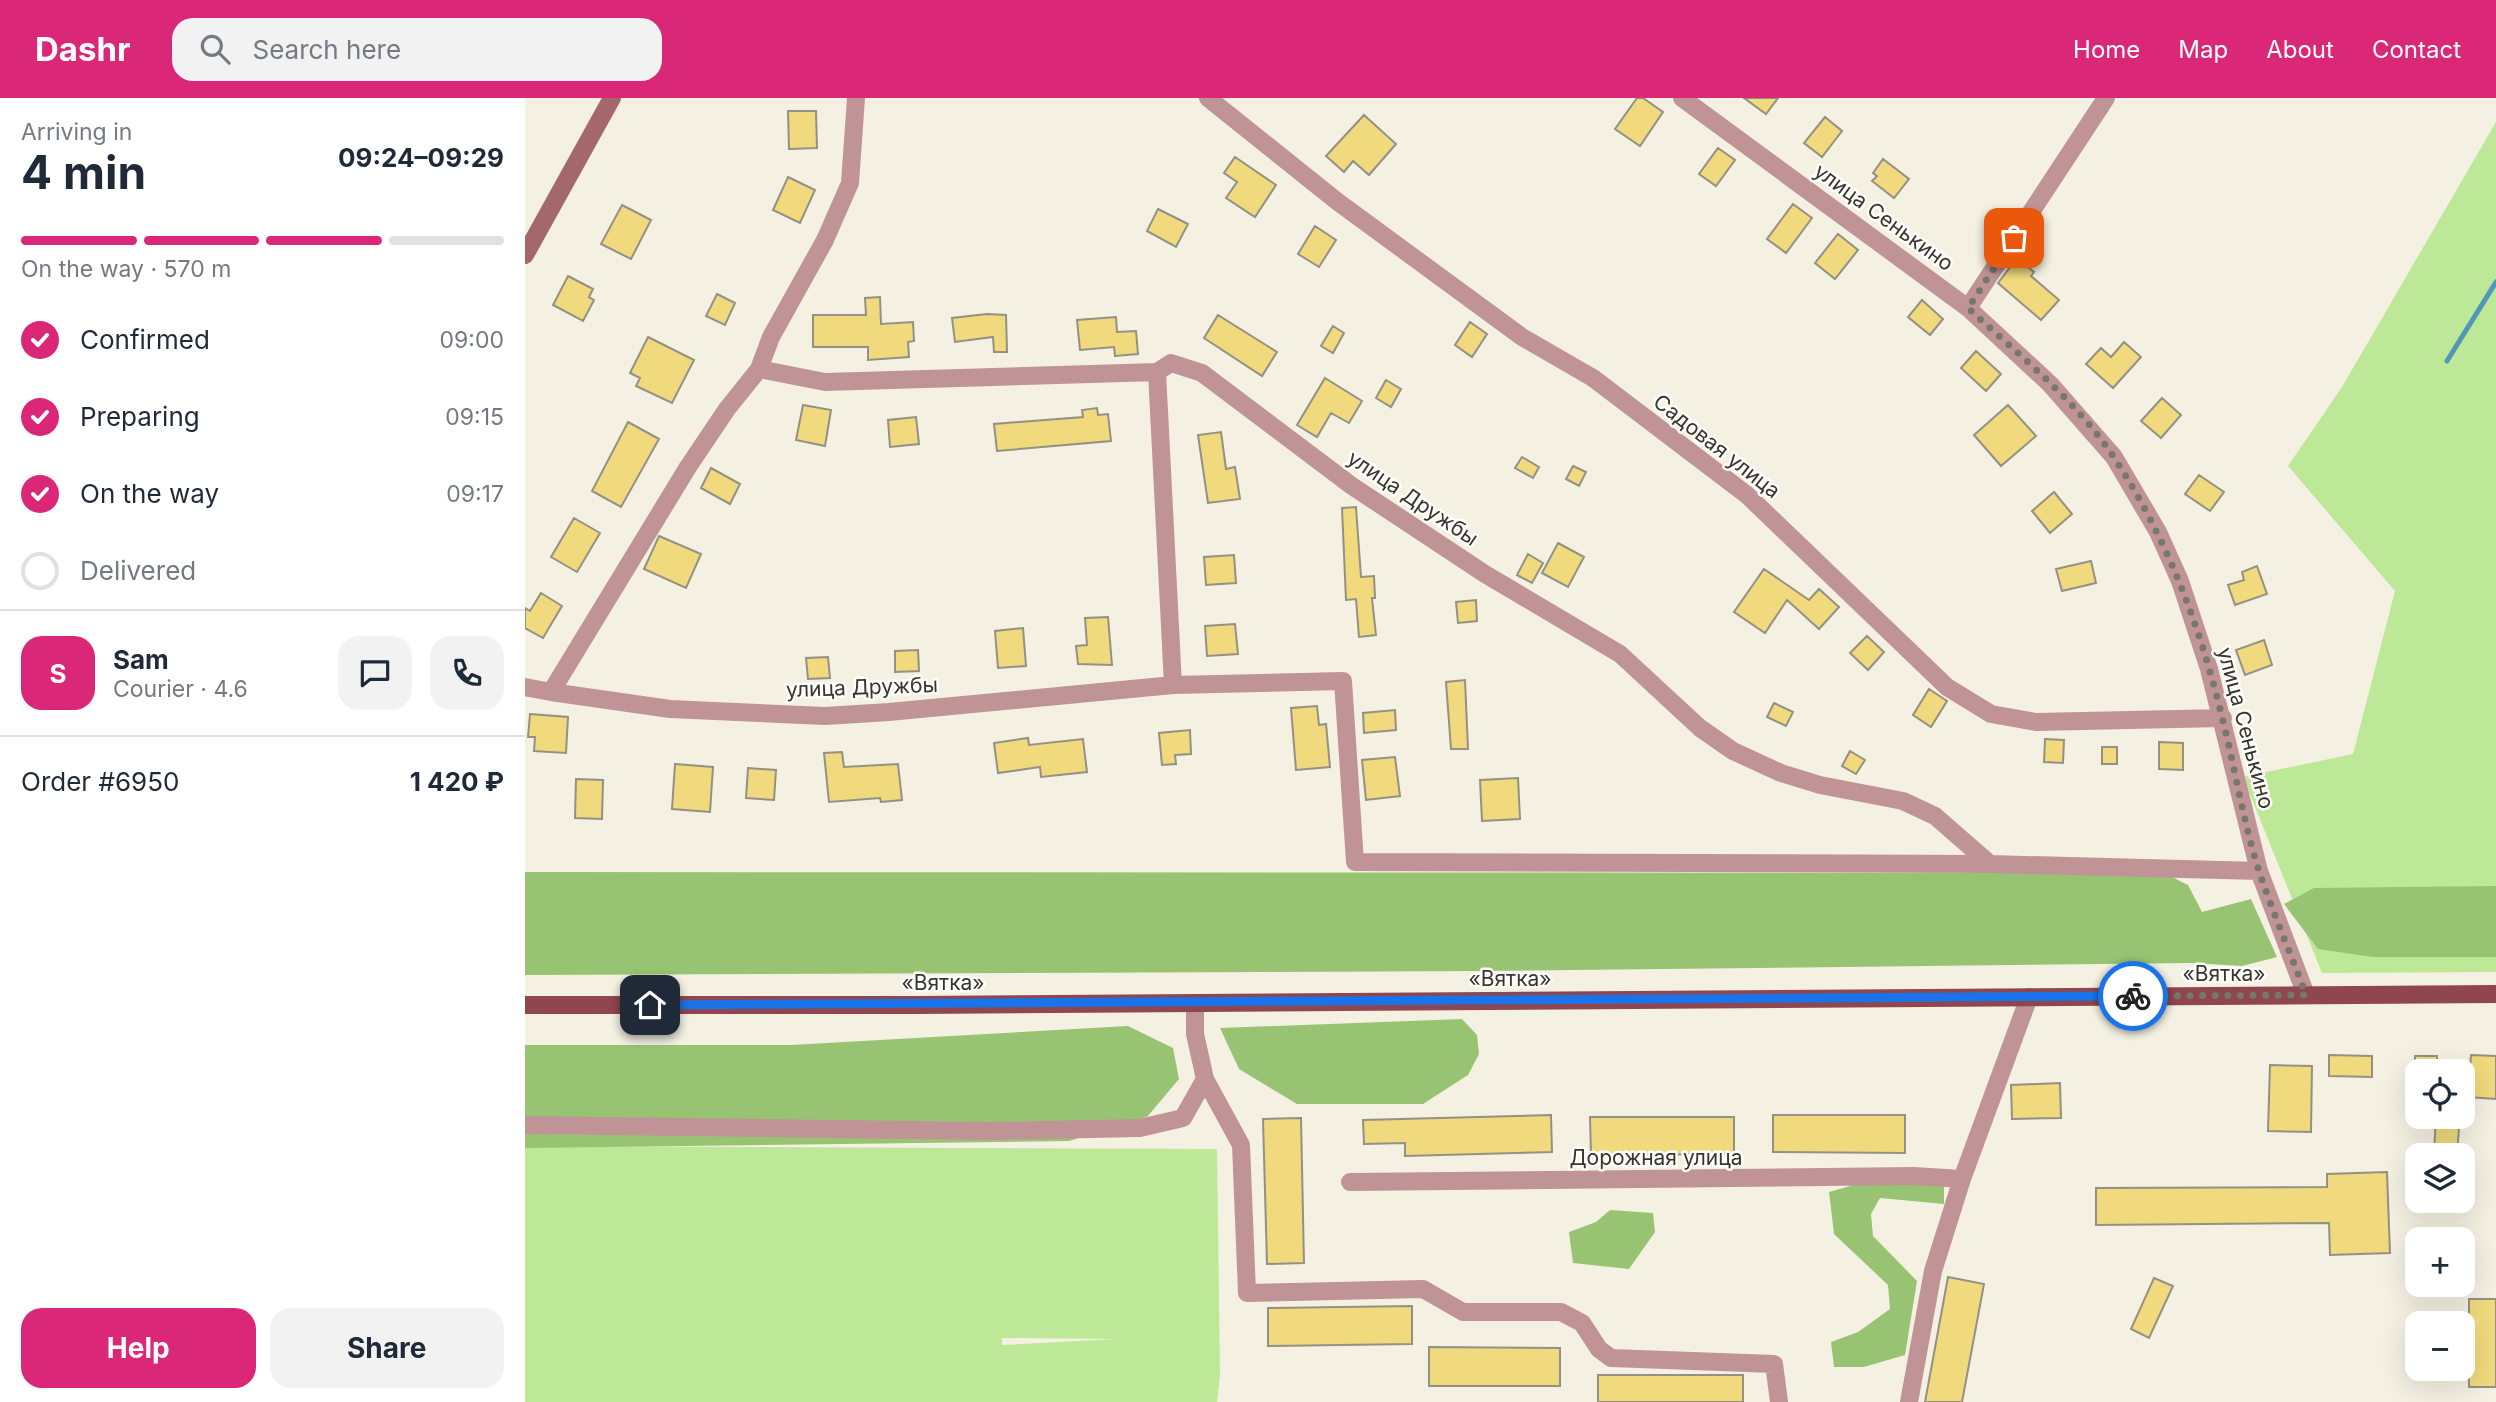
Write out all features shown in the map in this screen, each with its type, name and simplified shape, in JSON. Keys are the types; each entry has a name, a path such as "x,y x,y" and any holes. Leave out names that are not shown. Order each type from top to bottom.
{"main road":[{"name":"«Вятка»","path":"525,1005 2496,994"}],"street":[{"path":"525,256 612,98"},
{"path":"551,692 688,467 727,409 759,369 771,337 798,293 850,183 856,98"},
{"name":"Садовая улица","path":"1208,98 1338,202 1522,337 1593,378 1747,495 1947,687 1991,714 2036,722 2223,719"},
{"name":"улица Сенькино","path":"1682,98 1968,308 2050,384 2114,457 2158,532 2180,581 2223,719 2259,871 2306,995"},
{"path":"1968,308 2106,98"},
{"name":"улица Дружбы","path":"759,369 825,382 1157,372 1171,363 1202,373 1352,486 1485,574 1620,654 1700,728 1733,751 1781,773 1820,785 1903,801 1935,816 1990,864"},
{"path":"1157,372 1173,685"},
{"name":"улица Дружбы","path":"525,687 670,709 825,716 1173,685 1343,681 1355,862 1990,864"},
{"path":"1990,864 2259,871"},
{"path":"1909,1402 1933,1270 1962,1179 2029,997"},
{"path":"1195,1003 1195,1034 1205,1079 1241,1145 1247,1293 1423,1289 1463,1312 1561,1312 1582,1323 1599,1349 1611,1358 1774,1364 1779,1402"},
{"path":"525,1125 990,1131 1140,1128 1183,1118 1205,1079"},
{"name":"Дорожная улица","path":"1350,1182 1914,1176 1962,1179"}],"green space":[{"path":"2496,122 2496,972 2322,973 2243,777 2353,754 2395,591 2288,466 2342,387"},
{"path":"525,872 2164,873 2188,885 2202,912 2251,899 2277,957 2242,966 2191,963 1485,971 525,975"},
{"path":"2496,886 2496,957 2373,957 2318,949 2284,904 2314,888"},
{"path":"1462,1019 1477,1035 1479,1054 1468,1075 1423,1104 1297,1104 1239,1069 1220,1028"},
{"path":"1128,1026 1173,1048 1179,1079 1147,1117 1069,1141 525,1148 525,1045 791,1045"},
{"path":"525,1146 1217,1149 1220,1375 1217,1402 525,1402","holes":["1002,1338 1115,1339 1002,1345"]},
{"path":"1854,1185 1944,1186 1944,1204 1880,1198 1871,1214 1873,1236 1917,1281 1905,1355 1864,1367 1834,1367 1831,1342 1858,1332 1890,1309 1888,1285 1834,1234 1829,1192"},
{"path":"1610,1210 1653,1213 1655,1232 1629,1269 1573,1263 1569,1232 1596,1222"}],"building":[{"path":"1637,98 1643,98 1663,112 1640,146 1615,129"},
{"path":"1744,98 1778,98 1766,114"},
{"path":"788,111 816,111 817,148 789,149"},
{"path":"1364,115 1396,144 1369,175 1353,161 1344,172 1326,156"},
{"path":"1825,117 1842,131 1822,157 1804,143"},
{"path":"1718,148 1735,160 1716,186 1699,174"},
{"path":"1235,157 1276,185 1255,217 1226,198 1237,182 1224,173"},
{"path":"1883,159 1909,179 1894,198 1872,181 1877,176 1873,173"},
{"path":"788,177 815,190 800,223 773,210"},
{"path":"1793,204 1812,218 1786,253 1767,239"},
{"path":"622,205 651,220 631,259 601,244"},
{"path":"1158,209 1188,224 1176,247 1147,231"},
{"path":"1315,226 1336,240 1319,267 1298,254"},
{"path":"1838,234 1858,250 1835,279 1815,263"},
{"path":"2017,258 2034,272 2031,276 2059,300 2041,320 1998,283"},
{"path":"568,276 593,289 589,297 594,300 583,321 553,305"},
{"path":"717,294 735,303 725,325 706,316"},
{"path":"880,297 881,324 913,322 914,341 908,342 909,357 868,360 868,347 813,347 813,315 866,315 865,298"},
{"path":"1922,300 1943,319 1930,335 1908,317"},
{"path":"1006,315 1007,352 994,352 993,337 955,342 952,318"},
{"path":"1218,315 1277,352 1262,376 1204,338"},
{"path":"1116,317 1117,332 1136,331 1138,354 1115,356 1114,347 1080,350 1077,320"},
{"path":"1470,322 1487,334 1472,357 1455,345"},
{"path":"1333,326 1344,333 1333,353 1321,346"},
{"path":"648,337 694,360 672,403 636,386 640,378 630,373"},
{"path":"2124,342 2141,357 2113,388 2086,364 2101,348 2111,357"},
{"path":"1976,351 2001,374 1986,391 1961,368"},
{"path":"1325,378 1362,401 1349,423 1331,413 1317,437 1297,425"},
{"path":"1386,380 1401,389 1391,407 1376,398"},
{"path":"2162,398 2181,415 2161,438 2141,421"},
{"path":"803,405 831,410 825,446 796,440"},
{"path":"2008,405 2036,436 2001,466 1974,435"},
{"path":"1097,408 1098,415 1108,414 1111,441 997,451 994,424 1083,417 1082,410"},
{"path":"916,417 919,444 890,447 888,420"},
{"path":"628,422 659,439 621,507 592,491"},
{"path":"1221,432 1226,469 1235,467 1240,499 1208,503 1198,435"},
{"path":"1522,457 1539,467 1533,478 1515,468"},
{"path":"1573,466 1586,472 1579,486 1566,479"},
{"path":"711,468 740,484 730,504 701,488"},
{"path":"2199,475 2224,492 2210,511 2185,494"},
{"path":"2054,492 2072,514 2050,533 2032,511"},
{"path":"1356,507 1361,577 1374,576 1375,598 1372,598 1376,635 1359,637 1356,599 1346,600 1342,508"},
{"path":"574,518 600,533 577,572 551,557"},
{"path":"659,536 701,554 686,588 644,569"},
{"path":"1558,543 1584,557 1568,587 1542,573"},
{"path":"1528,554 1543,563 1532,583 1517,575"},
{"path":"1234,555 1236,583 1206,585 1204,557"},
{"path":"2091,561 2096,583 2062,591 2056,569"},
{"path":"2257,566 2267,594 2235,605 2228,585 2244,580 2242,572"},
{"path":"1764,569 1809,600 1819,589 1839,607 1819,629 1787,600 1765,633 1734,612"},
{"path":"541,593 562,606 543,638 525,628 525,608 530,611"},
{"path":"1476,600 1477,621 1458,623 1456,602"},
{"path":"1108,617 1112,665 1078,664 1076,646 1087,645 1085,618"},
{"path":"1235,624 1238,654 1207,656 1205,626"},
{"path":"1023,628 1026,666 998,668 995,631"},
{"path":"1867,636 1884,652 1868,670 1850,653"},
{"path":"2264,640 2272,665 2245,675 2236,650"},
{"path":"918,650 919,671 895,672 895,651"},
{"path":"828,657 830,678 808,679 806,658"},
{"path":"1465,680 1468,749 1451,749 1446,682"},
{"path":"1929,689 1947,701 1931,727 1913,715"},
{"path":"1774,703 1793,712 1786,726 1767,717"},
{"path":"1317,706 1319,725 1326,724 1330,767 1296,770 1291,708"},
{"path":"1395,710 1396,730 1364,733 1363,713"},
{"path":"530,714 568,717 566,753 534,751 535,737 528,737"},
{"path":"1190,730 1191,754 1175,755 1176,764 1162,765 1159,733"},
{"path":"1028,738 1029,745 1083,739 1087,772 1041,777 1040,767 998,773 994,743"},
{"path":"2045,739 2064,740 2063,763 2044,762"},
{"path":"2159,742 2183,743 2183,770 2159,769"},
{"path":"2102,747 2117,747 2117,764 2102,764"},
{"path":"1850,751 1865,760 1856,774 1842,766"},
{"path":"842,752 844,767 898,764 902,800 881,802 880,798 829,802 824,753"},
{"path":"1395,757 1400,796 1366,800 1362,760"},
{"path":"675,764 713,767 710,812 672,809"},
{"path":"748,768 776,770 774,800 746,798"},
{"path":"1518,778 1520,819 1482,821 1480,780"},
{"path":"576,779 603,780 602,819 575,818"},
{"path":"2329,1055 2372,1056 2372,1077 2329,1076"},
{"path":"2471,1055 2496,1056 2496,1099 2475,1098 2475,1059 2471,1059"},
{"path":"2415,1056 2437,1056 2437,1059 2415,1059"},
{"path":"2270,1065 2312,1066 2311,1132 2268,1131"},
{"path":"2060,1083 2061,1118 2012,1119 2011,1085"},
{"path":"1551,1115 1552,1152 1405,1156 1405,1143 1364,1144 1363,1120"},
{"path":"1773,1115 1905,1115 1905,1153 1773,1152"},
{"path":"1590,1117 1734,1117 1734,1154 1591,1155"},
{"path":"1301,1118 1304,1263 1267,1264 1263,1119"},
{"path":"2435,1129 2459,1129 2458,1143 2435,1143"},
{"path":"2387,1172 2390,1253 2330,1255 2329,1223 2096,1225 2096,1188 2327,1187 2327,1174"},
{"path":"1948,1277 1984,1284 1962,1402 1925,1402"},
{"path":"2154,1278 2173,1286 2149,1338 2131,1329"},
{"path":"2469,1299 2496,1299 2496,1387 2469,1387 2469,1381 2475,1381 2475,1311 2469,1311"},
{"path":"1412,1306 1412,1344 1268,1346 1268,1308"},
{"path":"1429,1347 1560,1348 1560,1386 1429,1386"},
{"path":"1598,1375 1743,1375 1743,1402 1598,1402"}],"waterway":[{"path":"2447,361 2496,282"}],"way so far":[{"path":"2014,238 1968,308 2050,384 2088,425 2114,457 2158,532 2180,581 2209,669 2259,871 2306,995 2133,996"}],"route":[{"path":"650,1005 2133,996"}]}
